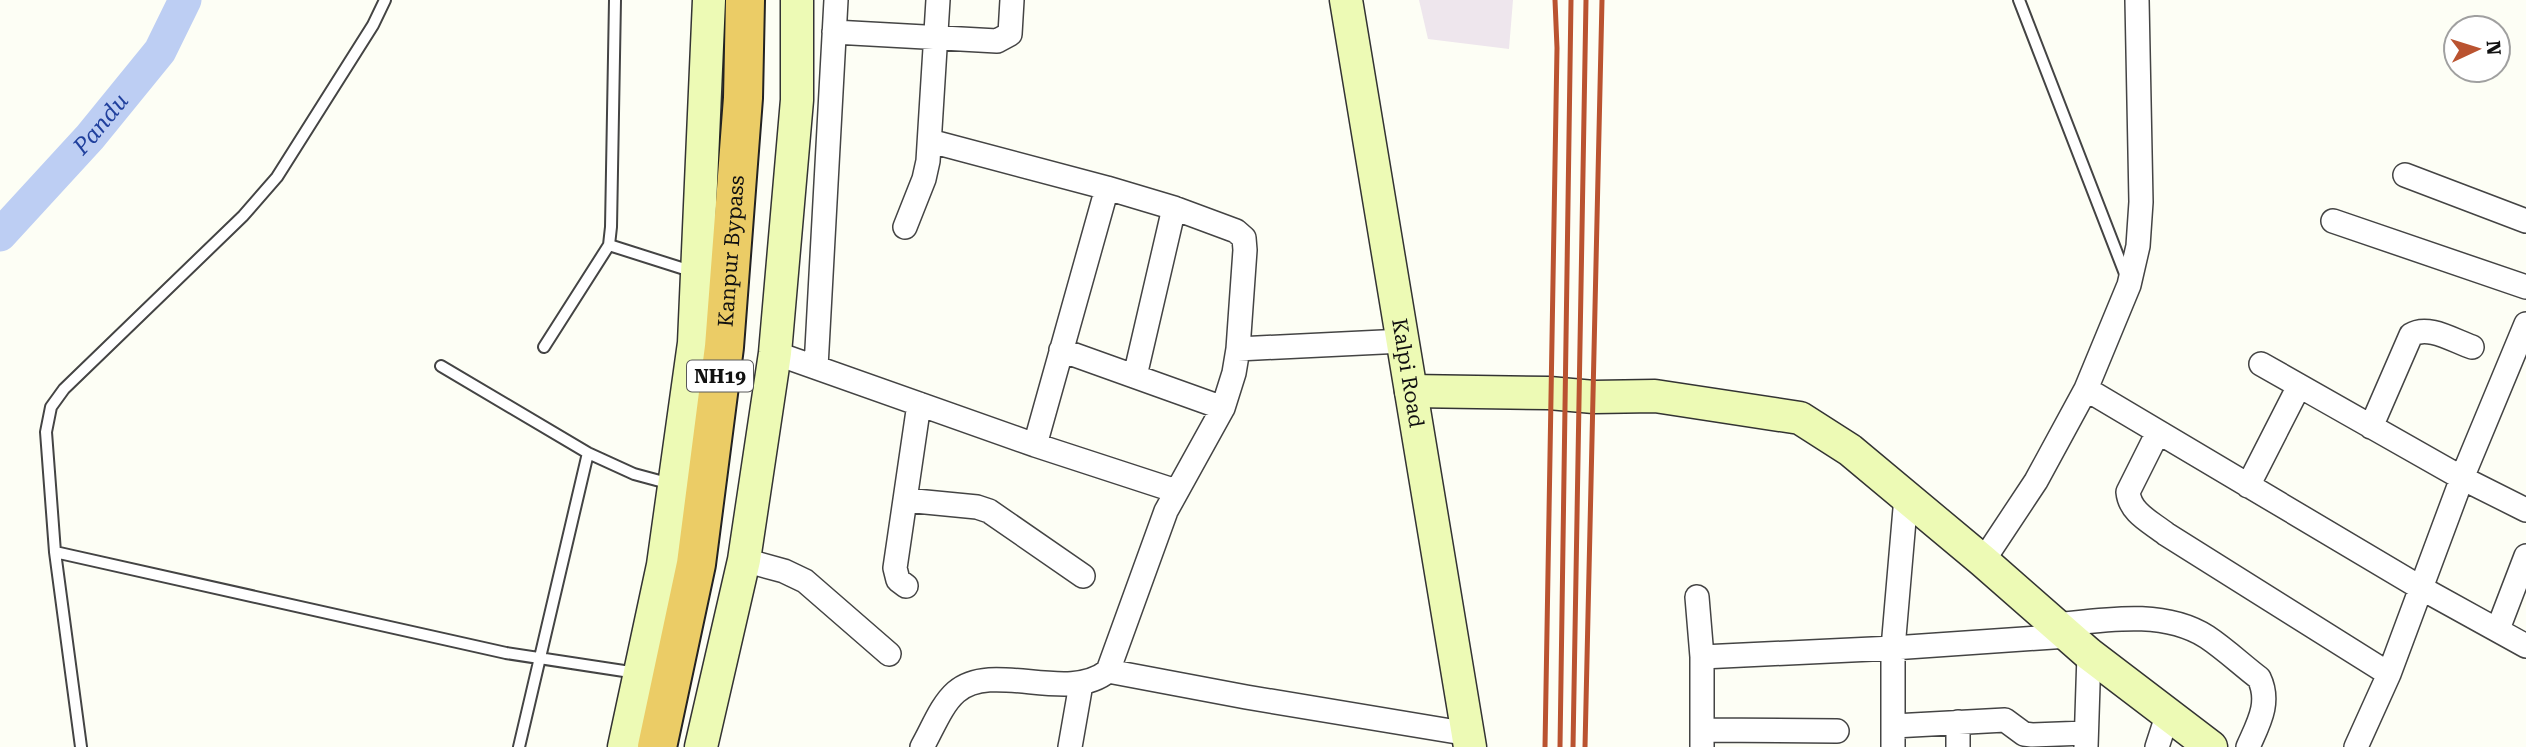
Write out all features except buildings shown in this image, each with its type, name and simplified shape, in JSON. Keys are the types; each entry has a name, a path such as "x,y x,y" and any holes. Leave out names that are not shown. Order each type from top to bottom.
{"highway":[{"name":"Kanpur Bypass","path":"657,747 696,564 724,347 744,98 745,0"},
{"name":"Kanpur Bypass","path":"681,747 718,574 746,352 768,103 770,0"}],"main road":[{"path":"624,747 663,565 694,343 709,0"},
{"path":"701,747 744,560 775,353 797,100 797,0"},
{"name":"Kalpi Road","path":"1346,0 1470,740"},
{"path":"1411,391 1549,393 1594,397 1656,396 1800,418 1850,450 2071,639 2211,747"}],"street":[{"path":"816,367 836,0"},
{"path":"905,227 924,179 930,141 938,0"},
{"path":"834,32 997,41 1010,34 1012,0"},
{"path":"1983,561 2036,481 2086,389 2129,285 2138,246 2141,202 2137,0"},
{"path":"922,747 954,694 964,686 989,681 1081,684 1097,680 1108,671 1157,532 1223,408 1238,349 1245,250 1244,239 1236,232 1174,208 930,141"},
{"path":"2405,174 2526,221"},
{"path":"1035,445 1107,188"},
{"path":"1135,376 1174,208"},
{"path":"2333,221 2526,287"},
{"path":"2356,747 2389,674 2462,478 2526,324"},
{"path":"2371,427 2411,335 2427,330 2472,347"},
{"path":"1238,349 1403,341"},
{"path":"1060,350 1223,408"},
{"path":"775,353 1176,492"},
{"path":"2261,364 2462,478 2526,510"},
{"path":"2248,486 2299,386"},
{"path":"2086,389 2421,589 2526,646"},
{"path":"906,586 898,580 895,568 919,404"},
{"path":"2158,432 2128,492 2129,502 2136,511 2166,534 2389,674"},
{"path":"1906,497 1893,648 1893,736 1958,722 2004,720 2024,734 2032,736 2086,740 2071,639"},
{"path":"905,500 977,507 989,511 1083,576"},
{"path":"2498,629 2526,556"},
{"path":"744,560 784,571 805,581 889,654"},
{"path":"1697,597 1702,657 1702,738 1770,739 1837,731"},
{"path":"1702,657 2071,639 2113,619 2163,621 2206,637 2259,678 2266,700 2248,747"},
{"path":"1108,671 1470,740"},
{"path":"1070,747 1081,684"},
{"path":"2157,747 2168,713"},
{"path":"1958,722 1958,747"}],"lane":[{"path":"81,747 55,552 46,432 51,407 64,389 243,216 277,177 373,25 385,0"},
{"path":"544,347 609,245 615,0"},
{"path":"2019,0 2129,285"},
{"path":"609,245 696,272"},
{"path":"441,366 588,453 634,474 674,485"},
{"path":"519,747 588,453"},
{"path":"55,552 540,659 640,673"}],"shaded area":[{"path":"1419,0 1513,0 1509,49 1428,39"}],"waterway":[{"name":"Pandu","path":"0,235 90,137 160,51 185,0"}],"railway":[{"path":"1545,747 1557,48 1555,0"},
{"path":"1560,747 1571,0"},
{"path":"1573,747 1586,0"},
{"path":"1585,747 1602,0"}]}
